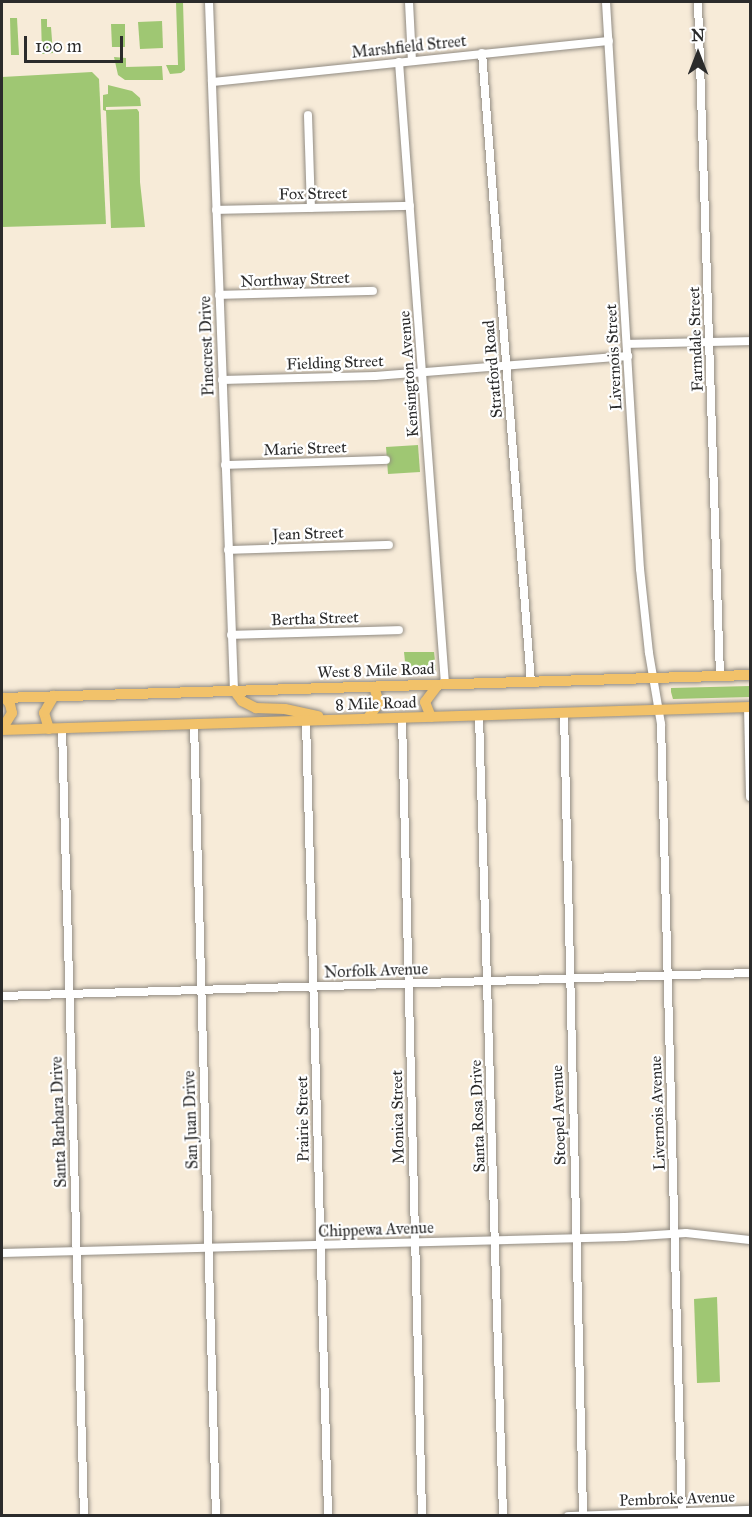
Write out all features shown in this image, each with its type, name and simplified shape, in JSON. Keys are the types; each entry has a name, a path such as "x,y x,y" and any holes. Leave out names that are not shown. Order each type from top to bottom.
{"highway":[{"name":"West 8 Mile Road","path":"3,698 750,675"},
{"path":"430,717 425,702 442,685"},
{"path":"367,719 379,703 374,687"},
{"path":"234,690 242,701 256,708 285,709 338,720"},
{"path":"49,729 44,713 54,696"},
{"path":"2,730 12,713 10,704 3,698"},
{"name":"8 Mile Road","path":"2,730 749,707"}],"street":[{"name":"Pinecrest Drive","path":"209,2 234,690"},
{"path":"409,2 412,61"},
{"name":"Livernois Street","path":"606,2 640,569 658,710"},
{"name":"Farmdale Street","path":"698,2 720,676"},
{"name":"Marshfield Street","path":"212,81 609,41"},
{"name":"Stratford Road","path":"482,53 531,682"},
{"name":"Kensington Avenue","path":"399,62 442,685"},
{"path":"308,115 311,208"},
{"name":"Fox Street","path":"216,210 410,206"},
{"name":"Northway Street","path":"219,295 373,291"},
{"path":"627,344 750,341"},
{"name":"Fielding Street","path":"222,380 375,376 422,370 628,356"},
{"name":"Marie Street","path":"225,465 386,460"},
{"name":"Jean Street","path":"228,550 390,545"},
{"name":"Bertha Street","path":"231,635 399,630"},
{"path":"749,707 750,797"},
{"name":"Livernois Avenue","path":"658,710 668,975 682,1514"},
{"name":"Stoepel Avenue","path":"564,714 583,1515"},
{"name":"Santa Rosa Drive","path":"480,716 503,1515"},
{"name":"Monica Street","path":"402,718 422,1515"},
{"name":"Prairie Street","path":"306,721 328,1515"},
{"name":"San Juan Drive","path":"194,724 216,1515"},
{"name":"Santa Barbara Drive","path":"62,728 84,1515"},
{"name":"Norfolk Avenue","path":"2,996 750,973"},
{"name":"Chippewa Avenue","path":"2,1253 495,1241 674,1233 718,1235 750,1240"},
{"name":"Pembroke Avenue","path":"568,1515 682,1514 750,1510"}],"green space":[{"path":"176,2 183,2 185,70 181,73 170,74 166,65 178,65"},
{"path":"10,18 17,18 19,55 11,55"},
{"path":"41,19 47,19 47,27 51,27 53,53 42,54"},
{"path":"162,21 163,48 140,49 138,22"},
{"path":"111,24 125,24 125,47 112,47"},
{"path":"114,57 126,58 126,67 162,66 163,80 125,80 118,75"},
{"path":"92,72 99,79 106,224 2,227 2,77"},
{"path":"108,85 132,91 140,98 141,106 106,107 106,110 137,109 139,112 140,182 145,227 111,228 106,111 103,110 103,95 108,94"},
{"path":"418,445 420,472 388,474 386,447"},
{"path":"404,652 434,652 436,670 406,671"},
{"path":"750,686 750,697 673,699 671,692 671,688"},
{"path":"717,1297 720,1382 697,1383 694,1299"}]}
